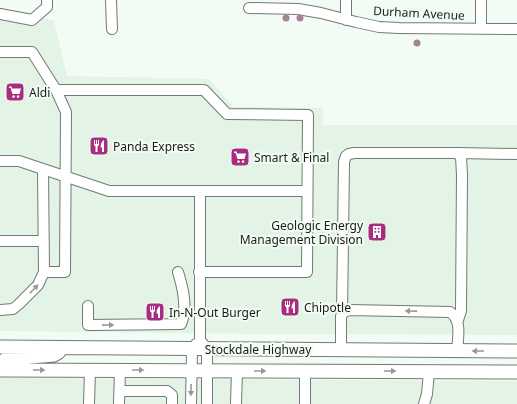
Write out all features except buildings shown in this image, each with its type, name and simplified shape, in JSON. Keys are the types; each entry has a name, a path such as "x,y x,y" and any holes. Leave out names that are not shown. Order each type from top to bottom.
{"main road":[{"name":"Stockdale Highway","path":"0,347 200,346 341,350 517,351"},
{"path":"0,362 6,359 54,355 65,347"},
{"name":"Stockdale Highway","path":"0,370 517,372"}],"street":[{"path":"111,0 112,30"},
{"path":"346,0 346,20"},
{"path":"481,29 482,0"},
{"path":"0,14 32,20 47,4"},
{"name":"Durham Avenue","path":"249,8 298,9 321,13 346,20 399,28 517,29"},
{"path":"0,52 32,52 56,90 66,112 65,272 44,272"},
{"path":"56,90 204,90 227,114 308,114 307,272 199,272"},
{"path":"346,312 342,214 344,162 346,156 354,153 517,154"},
{"path":"457,154 461,157 462,175 461,311 458,320 457,350"},
{"path":"0,161 19,161 109,191 307,191"},
{"path":"0,310 13,309 19,304 38,285 44,272 43,170"},
{"path":"200,191 200,346 207,370 207,404"},
{"path":"0,241 44,241"},
{"path":"88,306 88,325 181,324 184,317 183,290 178,272"},
{"path":"341,350 341,316 346,312 450,312 455,315 458,320"},
{"path":"191,404 191,370 200,346"},
{"path":"90,370 90,404"},
{"path":"119,404 120,370"},
{"path":"236,404 237,371"},
{"path":"304,371 305,404"},
{"path":"424,404 427,394 429,371"},
{"path":"120,391 167,391 172,395 172,404"}],"shaded area":[{"path":"0,7 54,21 67,76 209,79 234,107 323,108 323,125 517,125 517,335 0,331"},
{"path":"0,378 517,381 517,404 0,404"}],"place":[{"name":"Aldi","path":"15,92"},
{"name":"Panda Express","path":"99,146"},
{"name":"Smart & Final","path":"240,157"},
{"name":"Geologic Energy Management Division","path":"377,232"},
{"name":"Chipotle","path":"290,307"},
{"name":"In-N-Out Burger","path":"155,312"}]}
